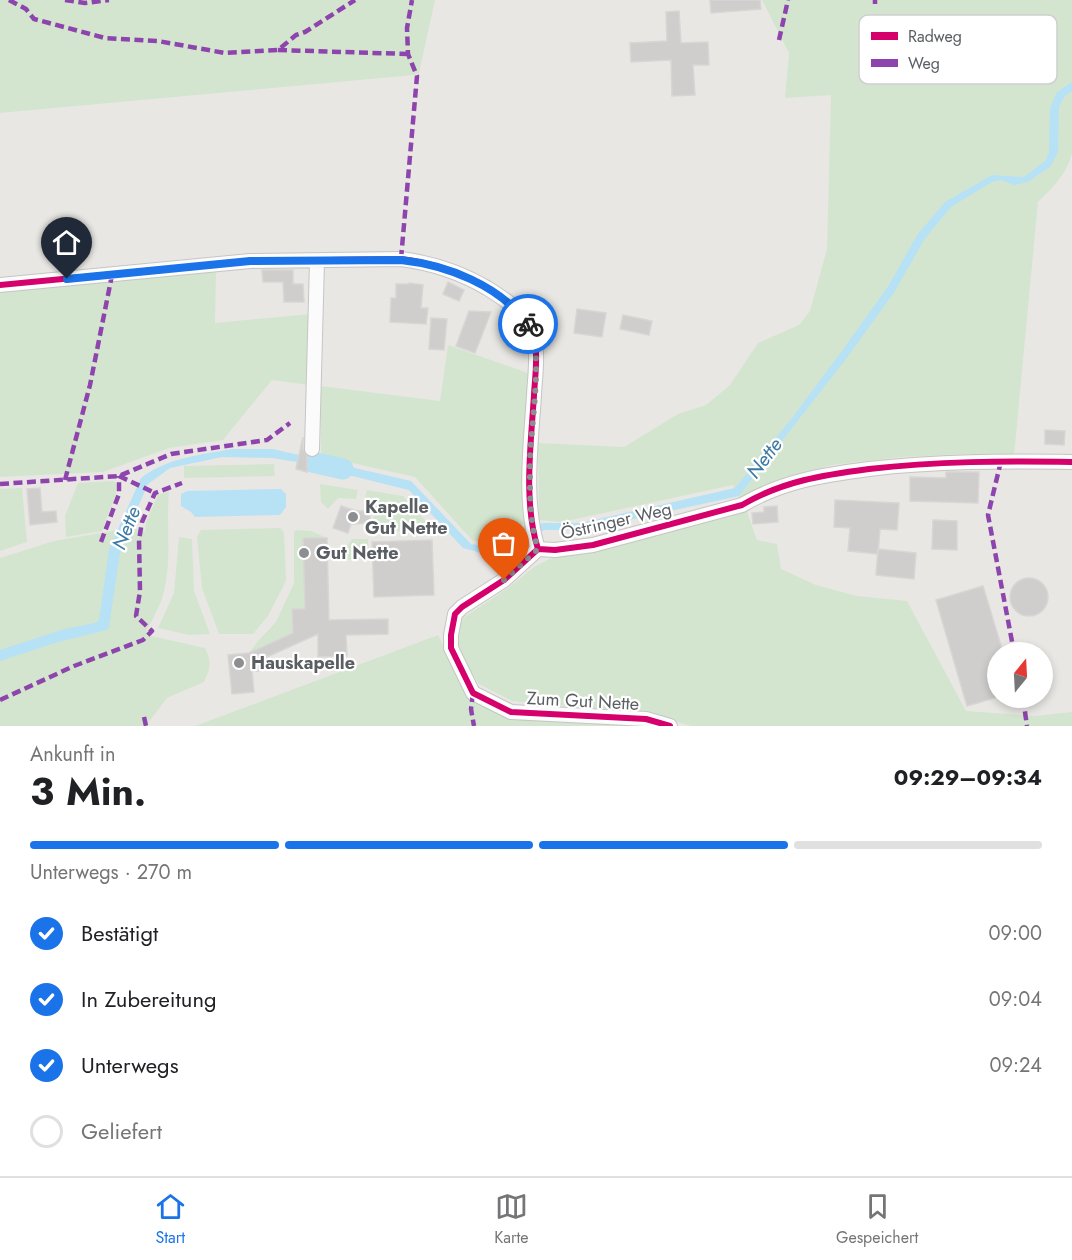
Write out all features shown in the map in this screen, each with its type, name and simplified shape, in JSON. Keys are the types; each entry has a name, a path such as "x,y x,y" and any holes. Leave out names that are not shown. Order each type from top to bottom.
{"street":[{"name":"Östringer Weg","path":"0,285 228,263 401,260 422,262 453,271 501,297 526,321 533,338 536,363 530,461 531,511 536,544 555,550 592,545 742,505 788,483 832,474 901,465 965,462 1072,462"},
{"path":"312,449 317,261"},
{"name":"Zum Gut Nette","path":"536,544 504,580 462,607 456,614 451,635 451,648 472,693 511,712 646,719 670,726"}],"green space":[{"path":"0,0 435,0 419,73 414,75 0,113"},
{"path":"762,0 1072,0 1072,153 1054,186 1038,202 1014,456 966,454 902,457 832,465 785,477 741,503 733,485 562,522 539,520 538,443 624,447 678,414 706,405 730,385 758,343 799,325 810,311 827,249 831,95 785,98 789,53"},
{"path":"216,271 215,323 310,314 309,385 272,380 223,440 169,448 103,472 0,477 0,292"},
{"path":"448,345 528,373 524,523 484,543 472,540 415,477 321,456 321,386 440,401"},
{"path":"274,464 275,476 184,478 184,466"},
{"path":"113,481 116,483 116,494 102,531 66,537 65,516 78,483"},
{"path":"320,484 358,490 356,499 338,498 328,509 321,502"},
{"path":"22,488 27,542 0,551 0,489"},
{"path":"367,490 403,496 434,530 374,532 373,508 364,503"},
{"path":"169,491 166,579 161,601 147,630 151,636 205,648 209,657 209,665 204,682 167,698 148,726 0,726 0,558 54,541 130,528 145,532 146,522 158,495"},
{"path":"746,509 757,540 777,544 781,569 816,585 857,596 907,601 966,711 1034,716 1072,712 1072,726 691,726 649,713 512,701 479,684 458,650 457,636 463,618 508,588 534,567 555,556"},
{"path":"280,528 284,532 286,581 268,616 253,634 219,634 202,588 197,537 201,530"},
{"path":"296,530 311,531 327,538 303,538 305,609 292,610 293,633 249,653 276,622 294,583 294,532"},
{"path":"179,537 192,539 194,591 210,634 189,635 158,628 174,593"},
{"path":"352,539 368,539 369,559 345,560 345,549"},
{"path":"438,635 468,698 509,719 649,726 195,726"}],"water":[{"path":"1072,82 1072,91 1064,97 1059,107 1058,152 1051,166 1028,182 1014,185 1001,180 992,182 951,207 924,240 895,291 843,363 739,496 583,530 538,532 536,525 544,523 581,523 735,488 792,418 844,348 889,285 917,235 945,202 992,175 1024,177 1046,160 1049,152 1050,108 1057,92"},
{"path":"232,449 273,449 299,455 297,462 272,458 222,457 170,468 148,484 121,546 107,630 55,643 0,661 0,650 99,620 109,549 141,478 173,462"},
{"path":"316,459 411,481 471,544 485,546 526,526 528,535 519,537 485,554 463,548 409,490 316,467"},
{"path":"281,489 286,494 286,507 280,515 195,517 181,506 181,494 187,491"}],"building":[{"path":"710,0 760,0 761,9 711,13"},
{"path":"679,11 681,43 708,42 709,65 693,65 695,95 672,96 671,60 631,62 630,43 667,41 666,12"},
{"path":"262,270 293,270 293,284 303,284 304,302 284,302 283,282 263,282"},
{"path":"448,282 464,290 459,301 443,294"},
{"path":"396,284 423,285 421,308 428,308 426,324 390,322 391,298 396,298"},
{"path":"577,309 606,313 602,337 574,333"},
{"path":"469,311 491,312 475,353 456,346"},
{"path":"623,315 652,321 649,335 620,329"},
{"path":"431,318 447,319 444,350 429,349"},
{"path":"1045,430 1065,431 1064,445 1045,444"},
{"path":"303,437 303,449 307,456 307,472 296,469"},
{"path":"946,472 979,472 978,503 910,501 910,477 946,478"},
{"path":"40,488 42,512 56,511 57,522 30,525 27,489"},
{"path":"835,500 899,503 897,530 880,529 878,554 848,551 850,528 834,527"},
{"name":"Kapelle Gut Nette","path":"341,506 357,511 370,511 370,523 351,524 348,533 333,528"},
{"path":"777,506 778,522 753,524 752,513 764,512 764,507"},
{"path":"933,520 957,521 957,550 932,549"},
{"path":"303,538 327,538 329,620 388,619 388,634 346,635 347,656 318,657 318,634 258,661 259,671 252,671 254,692 232,694 228,655 249,653 293,633 292,609 305,609"},
{"path":"432,540 434,595 374,597 372,542"},
{"path":"878,549 916,553 914,579 876,575"},
{"path":"1029,578 1042,584 1048,597 1042,610 1029,616 1016,610 1010,597 1016,584"},
{"path":"983,586 1000,642 987,642 987,700 967,706 936,600"}],"waterway":[{"name":"Nette","path":"307,461 343,469"}],"marked path":[{"path":"9,0 26,9 34,19 105,38 158,41 225,53 278,50 296,35 305,32 355,0"},
{"path":"65,0 85,3 109,0"},
{"path":"401,259 417,76 408,54 407,28 412,0"},
{"path":"779,40 788,0"},
{"path":"278,50 408,54"},
{"path":"65,480 90,385 112,275"},
{"path":"0,484 119,476 171,454 267,440 290,423"},
{"path":"1001,461 988,515 1012,642"},
{"path":"119,476 155,493"},
{"path":"101,542 119,494 119,476"},
{"path":"0,700 74,666 143,640 152,631 136,616 140,591 139,540 142,522 155,493 182,483"},
{"path":"473,693 471,709 474,726"},
{"path":"1024,708 1027,726"},
{"path":"144,717 146,726"}],"cycle path":[{"path":"0,285 250,261 401,259 424,263 467,277 512,305 527,322 533,335 536,370 529,493 533,531 538,549"},
{"path":"538,549 555,550 593,545 742,505 788,485 836,474 894,466 945,463 1072,462"},
{"path":"538,549 504,580 455,614 451,648 473,693 511,712 646,719 670,726"}],"way so far":[{"path":"504,580 538,549 531,511 530,461 536,363 531,328 528,324"}],"place":[{"name":"Kapelle Gut Nette","path":"353,517"},
{"name":"Gut Nette","path":"304,553"},
{"name":"Hauskapelle","path":"239,663"}],"route":[{"path":"67,279 250,261 401,260 422,262 453,271 476,282 501,297 528,324"}]}
